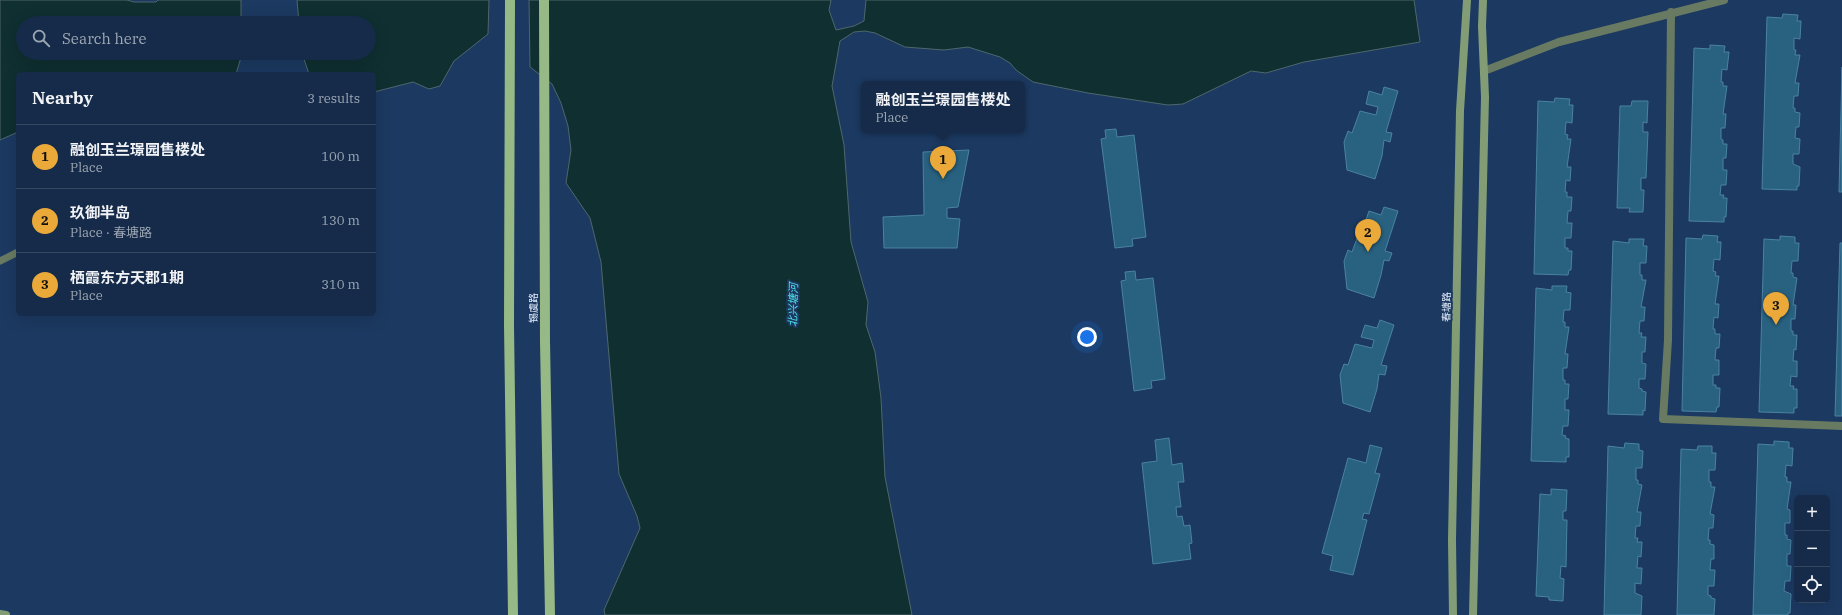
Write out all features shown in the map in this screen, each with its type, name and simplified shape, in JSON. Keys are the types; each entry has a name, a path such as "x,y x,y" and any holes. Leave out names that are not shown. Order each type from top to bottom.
{"main road":[{"path":"510,0 509,325 513,615"},
{"name":"锡虞路","path":"544,0 545,342 550,615"}],"street":[{"name":"春塘路","path":"1454,615 1452,540 1460,119 1467,0"},
{"path":"1473,615 1477,498 1484,71 1482,26 1483,0"},
{"path":"1484,71 1559,42 1671,12 1724,0"},
{"path":"1671,12 1668,340 1663,420 1842,426"},
{"path":"0,614 6,615"}],"lane":[{"path":"0,262 16,253"}],"water":[{"path":"0,0 127,0 134,2 156,2 158,0 241,0 241,16 16,16 16,60 240,60 237,72 16,72 16,133 0,140"},
{"path":"297,0 489,0 488,34 454,61 440,86 429,89 413,82 376,91 376,72 308,72 304,60 376,60 376,16 298,16"},
{"name":"北兴塘河","path":"529,0 831,0 829,10 836,30 854,26 864,21 866,0 1414,0 1420,42 1304,62 1266,73 1251,71 1183,104 1168,105 1088,93 1033,82 1016,70 1010,63 1000,57 968,47 944,50 905,47 875,33 865,31 854,32 840,41 832,86 844,145 851,242 868,302 866,325 875,352 881,398 885,477 912,615 605,615 604,610 640,528 637,516 619,474 601,262 590,218 566,183 571,150 568,126 561,103 552,84 530,67"}],"building":[{"path":"1783,14 1798,15 1797,21 1801,21 1800,39 1794,38 1794,50 1796,50 1795,55 1800,55 1795,83 1799,83 1798,96 1794,96 1793,108 1795,108 1795,112 1800,113 1799,127 1796,127 1795,138 1800,139 1799,154 1793,154 1793,164 1800,167 1799,186 1797,186 1797,190 1762,189 1767,17 1782,18"},
{"path":"1710,45 1725,46 1724,52 1729,52 1727,70 1722,69 1721,82 1723,82 1723,86 1727,86 1723,114 1726,114 1725,128 1721,128 1721,139 1723,140 1723,144 1727,144 1726,158 1723,158 1723,170 1727,170 1726,185 1721,185 1720,195 1724,195 1723,198 1727,198 1726,217 1724,217 1724,222 1689,221 1694,48 1710,49"},
{"path":"1842,67 1842,192 1839,192"},
{"path":"1384,87 1398,91 1386,132 1392,133 1390,142 1384,140 1382,156 1375,179 1347,170 1344,142 1348,131 1352,133 1360,111 1376,115 1378,107 1366,104 1369,91 1382,95"},
{"path":"1555,98 1570,99 1569,105 1573,105 1572,123 1566,122 1565,134 1568,135 1567,139 1571,139 1567,167 1571,167 1570,181 1566,180 1565,192 1567,192 1567,197 1572,197 1571,211 1568,211 1567,223 1572,223 1571,238 1565,238 1565,248 1568,248 1568,251 1572,251 1571,270 1569,270 1568,275 1534,274 1538,101 1554,102"},
{"path":"1632,101 1648,101 1647,123 1643,122 1643,132 1648,132 1646,178 1641,178 1641,190 1644,190 1643,212 1629,212 1630,208 1617,208 1620,106 1631,106"},
{"path":"1116,129 1117,137 1134,135 1146,237 1132,239 1133,246 1115,248 1101,139 1106,138 1105,130"},
{"path":"969,150 958,207 947,208 947,218 960,219 957,248 884,248 883,217 924,215 923,152"},
{"path":"1384,207 1398,211 1385,251 1392,253 1389,261 1384,260 1374,298 1347,289 1344,261 1348,250 1352,252 1360,230 1376,234 1378,226 1365,223 1369,211 1381,215"},
{"path":"1703,235 1718,236 1717,242 1721,242 1720,260 1714,259 1713,271 1716,272 1715,276 1719,276 1715,304 1719,304 1718,318 1714,317 1713,329 1715,329 1715,334 1720,334 1719,348 1716,348 1715,360 1719,360 1719,375 1713,375 1713,385 1716,385 1716,388 1720,388 1719,407 1717,407 1716,412 1682,411 1686,238 1702,239"},
{"path":"1780,236 1795,237 1795,243 1799,243 1798,261 1792,261 1791,273 1793,273 1793,277 1797,278 1793,305 1796,305 1795,319 1791,319 1791,331 1793,331 1793,335 1797,335 1796,350 1794,349 1793,361 1797,361 1797,377 1791,376 1790,386 1794,386 1793,389 1797,389 1797,408 1794,408 1794,413 1759,412 1764,239 1780,240"},
{"path":"1629,239 1644,239 1643,246 1647,246 1646,263 1640,263 1640,275 1642,275 1642,280 1646,280 1641,307 1645,307 1644,321 1640,321 1639,333 1642,333 1641,337 1646,337 1645,352 1642,352 1642,363 1646,364 1645,379 1639,379 1639,388 1646,392 1645,411 1643,410 1643,415 1608,414 1613,241 1629,243"},
{"path":"1840,243 1842,243 1842,416 1835,416"},
{"path":"1135,271 1136,280 1153,278 1165,379 1151,381 1152,388 1134,391 1121,281 1126,280 1125,272"},
{"path":"1552,286 1567,286 1566,292 1571,293 1570,310 1564,310 1563,322 1565,322 1565,327 1569,327 1565,354 1568,354 1567,368 1563,368 1563,380 1565,380 1565,384 1569,384 1568,399 1565,399 1565,410 1569,410 1568,426 1563,426 1562,435 1569,439 1569,457 1566,457 1566,462 1531,461 1536,288 1552,290"},
{"path":"1380,320 1394,325 1381,365 1387,366 1385,375 1379,374 1377,389 1370,412 1343,403 1340,375 1344,364 1348,365 1355,344 1372,348 1374,340 1361,337 1365,325 1377,328"},
{"path":"1169,438 1172,465 1182,463 1184,482 1178,482 1181,507 1176,507 1177,517 1182,516 1184,526 1190,525 1192,543 1189,544 1191,559 1153,564 1142,463 1157,461 1155,440"},
{"path":"1774,441 1789,442 1789,448 1793,448 1792,466 1786,465 1785,477 1787,477 1787,482 1791,482 1787,509 1790,510 1790,523 1785,523 1785,535 1787,535 1787,539 1791,540 1790,554 1787,554 1787,566 1791,566 1790,581 1785,581 1784,591 1791,594 1790,613 1788,613 1788,615 1753,615 1758,444 1774,445"},
{"path":"1625,443 1639,444 1639,450 1643,451 1642,468 1636,468 1636,480 1638,480 1638,484 1642,485 1637,512 1641,512 1640,526 1636,526 1635,538 1638,538 1637,542 1642,542 1641,557 1638,556 1637,568 1642,568 1641,584 1635,583 1635,593 1642,596 1641,615 1604,615 1608,446 1624,448"},
{"path":"1370,445 1382,448 1375,473 1380,474 1369,514 1364,513 1362,519 1367,520 1353,575 1330,570 1333,556 1322,553 1348,458 1366,463"},
{"path":"1698,446 1712,446 1712,453 1716,453 1715,470 1709,470 1709,482 1711,482 1711,487 1715,487 1710,514 1714,515 1713,528 1709,528 1708,540 1710,540 1710,544 1714,545 1714,559 1711,559 1710,570 1715,570 1714,586 1708,586 1708,595 1715,599 1714,615 1677,615 1681,449 1697,450"},
{"path":"1551,489 1567,490 1566,511 1563,511 1563,520 1567,520 1566,567 1561,566 1560,578 1564,579 1563,601 1549,600 1549,597 1536,596 1540,494 1551,495"}],"place":[{"name":"融创玉兰璟园售楼处","path":"943,179"},
{"name":"玖御半岛","path":"1368,252"},
{"name":"栖霞东方天郡1期","path":"1776,325"}]}
